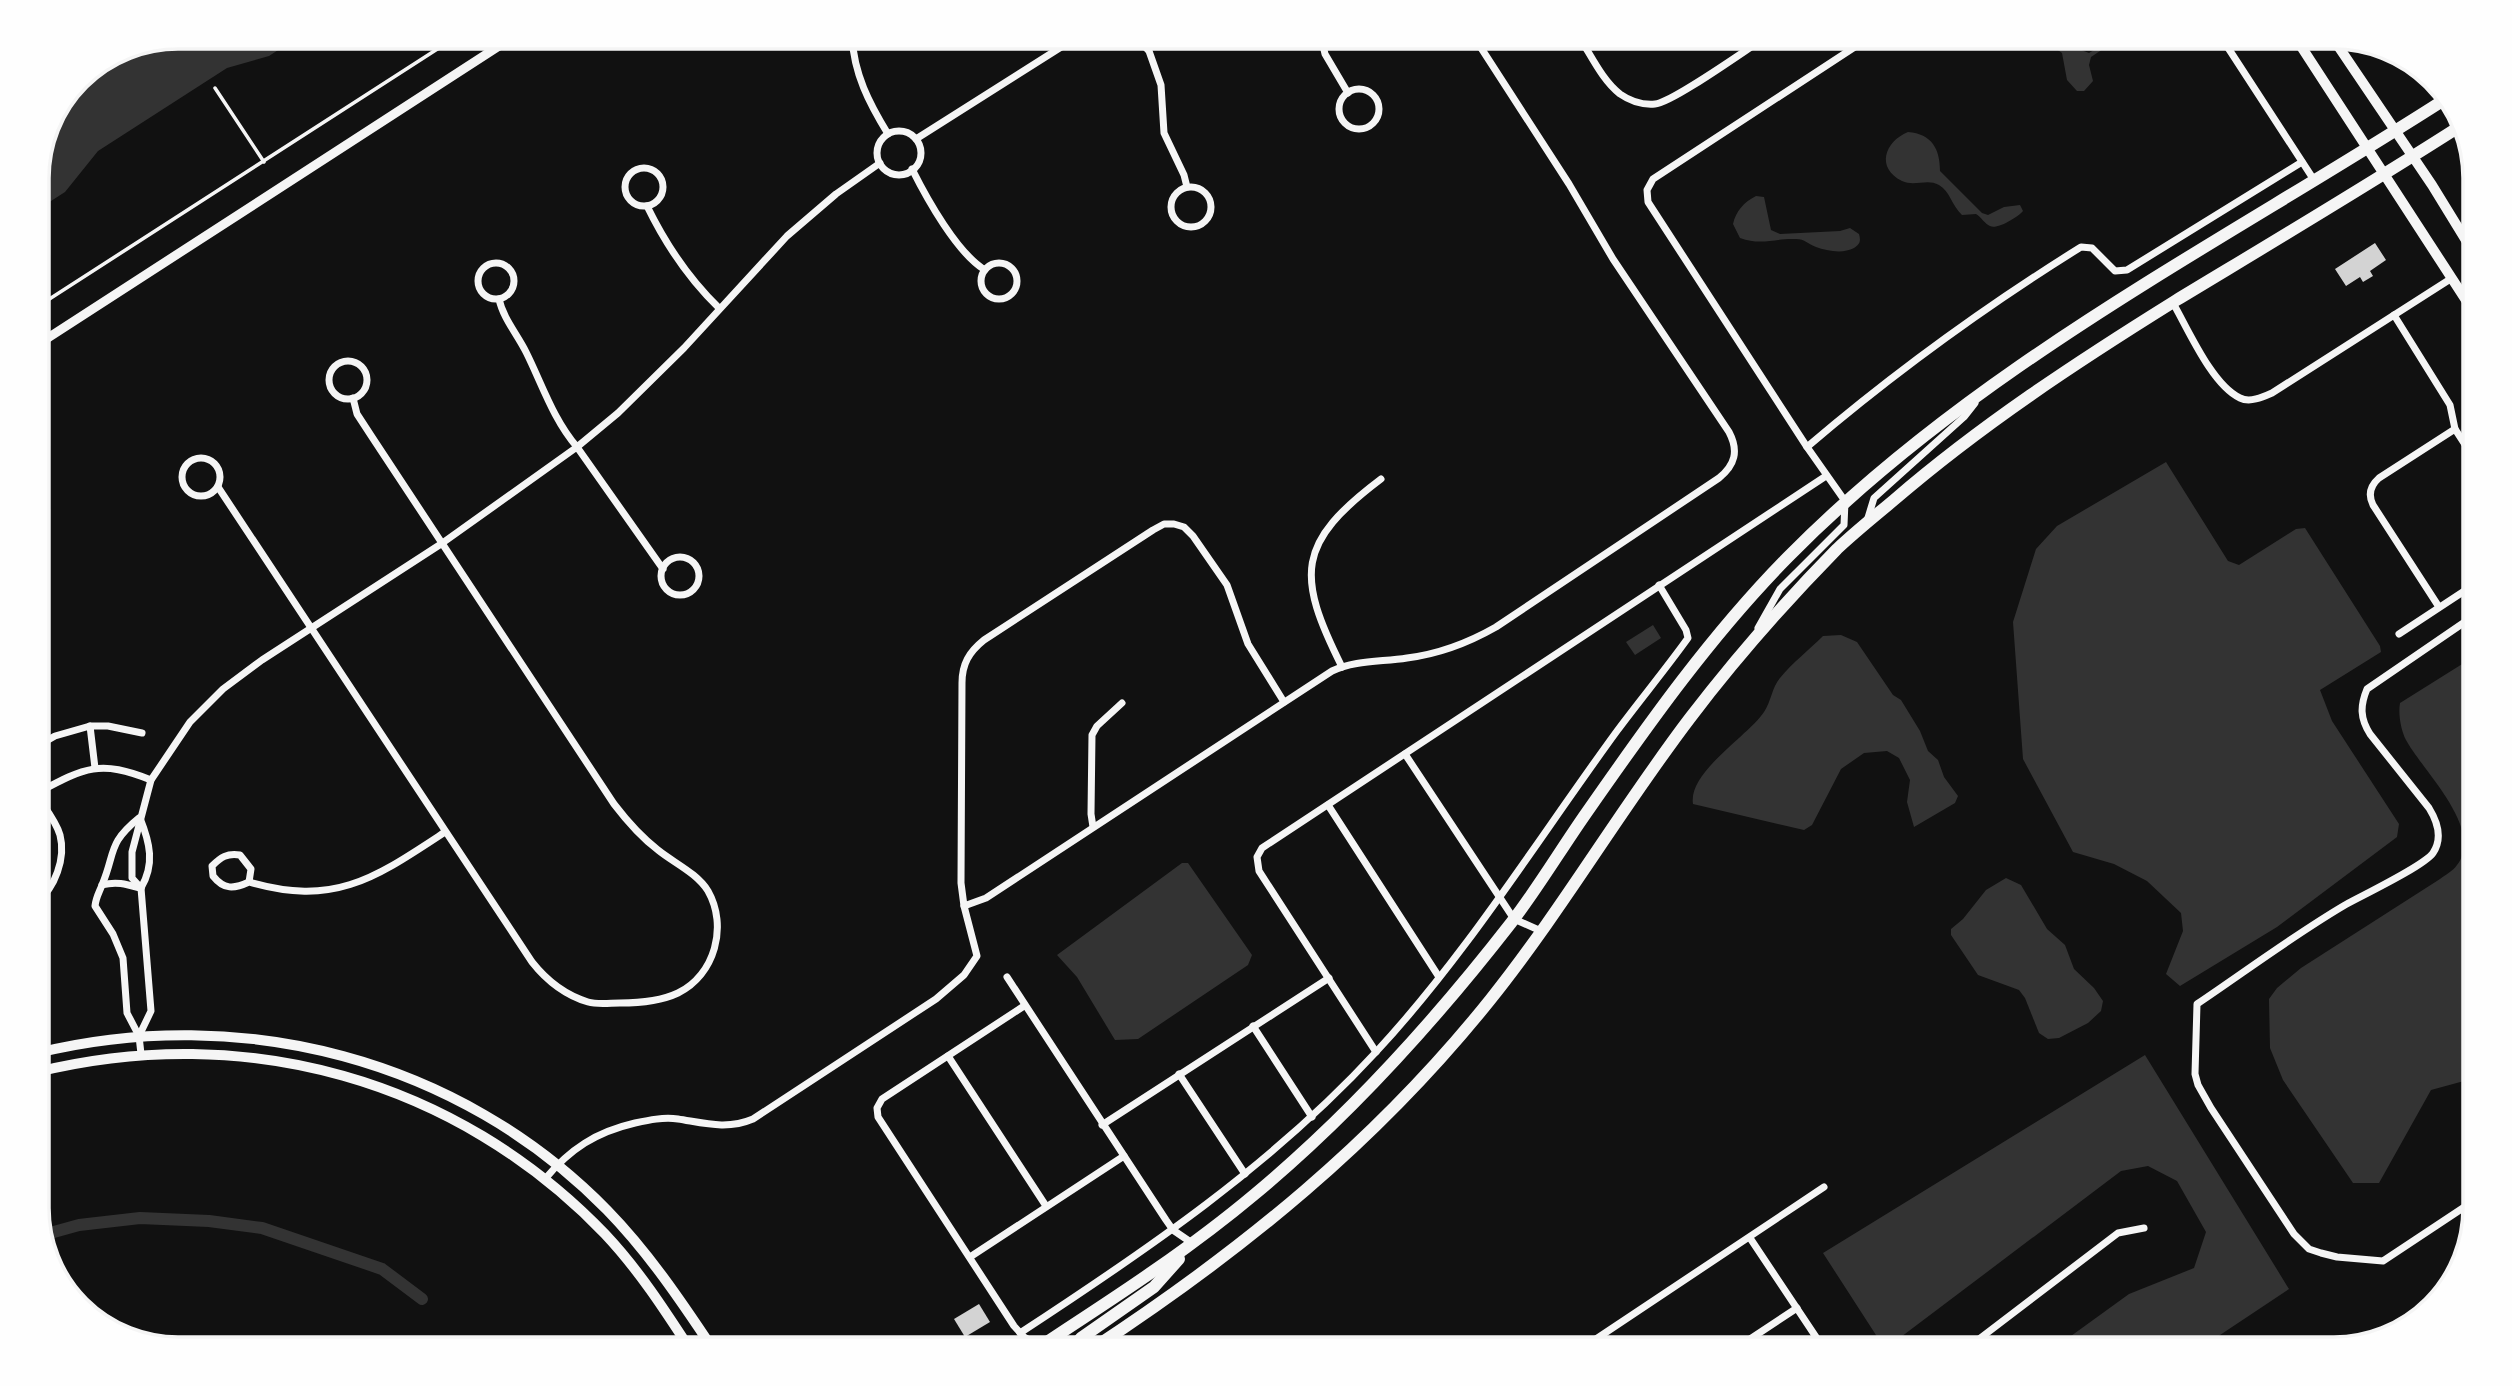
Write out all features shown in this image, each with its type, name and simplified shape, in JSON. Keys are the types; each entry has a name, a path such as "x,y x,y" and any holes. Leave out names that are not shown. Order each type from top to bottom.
{"highway":[{"path":"1054,1337 1193,1243 1255,1195 1363,1096 1437,1014 1514,919 1664,703 1740,609 1786,559 1846,501 1919,439 1988,386 2072,330 2438,102"},
{"path":"1110,1337 1236,1249 1335,1165 1432,1068 1487,1003 1541,931 1689,719 1744,652 1825,562 1866,524 1940,460 2088,355 2454,130"},
{"path":"1082,1337 1154,1287 1193,1243"}],"main road":[{"path":"2303,49 2463,295"},
{"path":"2340,49 2463,236"},
{"path":"49,1050 80,1043 139,1036 204,1034 245,1037 307,1046 413,1080 470,1107 506,1128 557,1165 594,1198 628,1234 705,1337"},
{"path":"49,1069 141,1054 197,1053 253,1057 346,1076 444,1114 494,1143 545,1179 584,1214 624,1256 682,1337"}],"street":[{"path":"49,337 494,49"},
{"path":"853,49 861,87 888,134"},
{"path":"916,139 1058,49"},
{"path":"1147,49 1161,85 1164,133 1187,187"},
{"path":"1324,49 1348,93"},
{"path":"964,906 986,898 1284,702 1342,667 1426,655 1458,646 1484,634 1729,469 1735,459 1735,447 1729,432 1614,259 1482,49"},
{"path":"1587,49 1606,80 1619,93 1635,102 1658,104 1747,49"},
{"path":"1744,652 1780,589 1843,524 1846,501 1826,476 1648,202 1647,190 1653,179 1852,49"},
{"path":"2229,49 2314,180"},
{"path":"1361,89 1374,95 1379,107 1376,121 1371,126 1359,130 1347,126 1343,121 1339,109 1343,97 1348,93 1361,89"},
{"path":"905,132 916,139 921,152 912,169 898,174 884,169 880,163 880,141 888,134 905,132"},
{"path":"1807,447 1871,392 1938,341 2081,247 2092,248 2115,271 2127,270 2302,162"},
{"path":"141,888 132,878 131,870 140,817 151,780 190,722 223,689 441,544 577,447 618,412 684,348 787,236 836,194 880,163"},
{"path":"639,168 651,168 663,182 658,200 647,206 634,204 624,187 628,175 639,168"},
{"path":"912,169 925,195 963,250 973,263 985,270"},
{"path":"1187,187 1205,192 1211,203 1211,210 1205,221 1193,227 1175,219 1171,206 1175,194 1187,187"},
{"path":"647,206 665,242 686,272 719,308"},
{"path":"1000,263 1011,267 1017,282 1013,293 1003,299 996,299 985,293 981,282 985,270 1000,263"},
{"path":"491,264 507,268 513,278 509,294 499,299 487,297 479,288 481,271 491,264"},
{"path":"2173,303 2221,383 2246,400 2272,393 2452,278"},
{"path":"499,299 501,310 527,354 554,412 663,569 662,581 668,591 680,596 691,592 699,582 698,569 690,560 672,560 663,569"},
{"path":"2394,315 2450,405 2455,429 2463,441"},
{"path":"341,363 359,365 365,374 365,386 358,396 353,398 340,398 331,389 329,377 341,363"},
{"path":"1866,524 1874,498 1964,417 1988,386"},
{"path":"218,486 445,832 532,962 547,980 570,995 591,1003 642,1003 678,993 699,977 714,955 718,927 707,890 631,826 614,804 357,414 353,398"},
{"path":"2439,607 2373,505 2370,494 2373,483 2379,478 2455,429"},
{"path":"195,459 208,459 218,468 218,486 209,495 190,494 181,478 185,466 195,459"},
{"path":"1377,1052 1259,871 1257,857 1262,848 1826,476"},
{"path":"1342,667 1317,611 1310,568 1319,542 1330,525 1351,503 1381,479"},
{"path":"545,1179 557,1165 590,1138 619,1126 660,1118 727,1126 752,1119 944,993 964,975 978,956 964,906 961,870 962,683 965,662 984,640 1153,530 1164,524 1174,524 1184,527 1193,536 1227,585 1253,654 1284,702"},
{"path":"1020,1333 1173,1230 1245,1174 1312,1116 1377,1052 1439,978 1500,898 1617,731 1688,638 1659,585"},
{"path":"2399,634 2463,592"},
{"path":"2463,623 2367,689 2361,707 2363,723 2370,734 2429,807 2436,821 2439,835 2432,856 2343,906 2196,1004 2195,1074 2211,1108 2294,1234 2309,1249 2337,1257 2383,1261 2463,1208"},
{"path":"1093,828 1092,735 1097,726 1122,703"},
{"path":"90,726 95,768"},
{"path":"49,740 64,732 90,726 108,726 142,733"},
{"path":"1405,754 1514,919 1541,931"},
{"path":"49,787 68,776 95,768 112,767 151,780"},
{"path":"1328,805 1439,978"},
{"path":"49,814 61,837 57,874 49,889"},
{"path":"140,817 111,850 95,906 113,934 123,958 127,1013 139,1036 141,1054"},
{"path":"139,1036 150,1011 141,888 151,860 149,842 140,817"},
{"path":"249,882 251,869 240,855 230,853 212,866 213,876 227,887 236,888 249,882 303,892 338,888 381,873 445,832"},
{"path":"102,885 125,883 141,888"},
{"path":"1007,977 1173,1230 1193,1243"},
{"path":"1102,1125 1329,978"},
{"path":"1024,1006 882,1099 877,1108 878,1117 1025,1337"},
{"path":"1253,1026 1312,1116"},
{"path":"948,1056 1046,1206"},
{"path":"1180,1074 1245,1174"},
{"path":"970,1257 1124,1157"},
{"path":"1599,1337 1824,1187"},
{"path":"1982,1337 2118,1233 2144,1228"},
{"path":"1750,1238 1817,1337"},
{"path":"1752,1337 1797,1308"}],"lane":[{"path":"49,299 438,49"},
{"path":"215,88 264,162"}],"shaded area":[{"path":"280,49 269,56 227,68 98,151 65,192 49,202 49,169 53,144 62,121 81,93 113,66 136,56 161,50"},
{"path":"2056,49 2078,49 2089,53 2103,49 2091,57 2089,65 2093,81 2084,91 2077,91 2067,80 2062,53"},
{"path":"1908,132 1929,139 1936,150 1940,171 1982,213 1988,215 2004,207 2020,205 2023,211 2002,225 1993,227 1976,214 1962,215 1939,185 1930,182 1907,183 1894,176 1886,162 1886,155 1893,142"},
{"path":"1756,196 1764,197 1771,230 1780,234 1840,231 1850,228 1859,234 1859,242 1850,250 1835,251 1816,247 1799,239 1762,242 1740,238 1733,224 1734,219 1741,207"},
{"path":"2166,462 2228,561 2239,565 2296,529 2305,528 2380,646 2381,652 2320,690 2332,721 2399,824 2397,837 2277,927 2180,986 2166,974 2183,931 2181,913 2147,881 2114,864 2073,852 2023,759 2013,622 2036,549 2057,526"},
{"path":"1653,625 1661,638 1635,655 1626,642"},
{"path":"1841,635 1857,642 1893,695 1901,700 1920,731 1928,751 1938,760 1944,777 1958,796 1955,803 1914,827 1907,802 1910,780 1899,758 1887,751 1864,753 1841,769 1812,825 1804,830 1693,804 1694,792 1709,767 1764,712 1777,682 1785,672 1823,636"},
{"path":"2463,664 2463,834 2448,800 2406,740 2400,722 2400,703"},
{"path":"2463,853 2463,1081 2431,1090 2379,1183 2353,1183 2283,1080 2270,1048 2269,999 2277,988 2301,968 2440,879 2457,865"},
{"path":"1182,863 1188,863 1252,955 1248,965 1138,1039 1115,1040 1077,977 1057,955"},
{"path":"2006,878 2021,885 2047,929 2065,945 2074,969 2103,1001 2101,1011 2088,1023 2059,1038 2048,1039 2039,1033 2019,990 1978,975 1951,935 1951,929 1963,919 1986,890"},
{"path":"2145,1055 2289,1289 2217,1337 2070,1337 2129,1294 2194,1268 2206,1232 2177,1181 2148,1166 2121,1171 1901,1337 1877,1337 1823,1253"}],"building":[{"path":"2375,243 2386,260 2370,271 2373,276 2363,282 2360,277 2346,286 2335,269"},
{"path":"979,1304 990,1322 965,1337 954,1319"}],"waterway":[{"path":"51,1233 79,1225 140,1218 209,1221 262,1228 382,1269 422,1299"}]}
